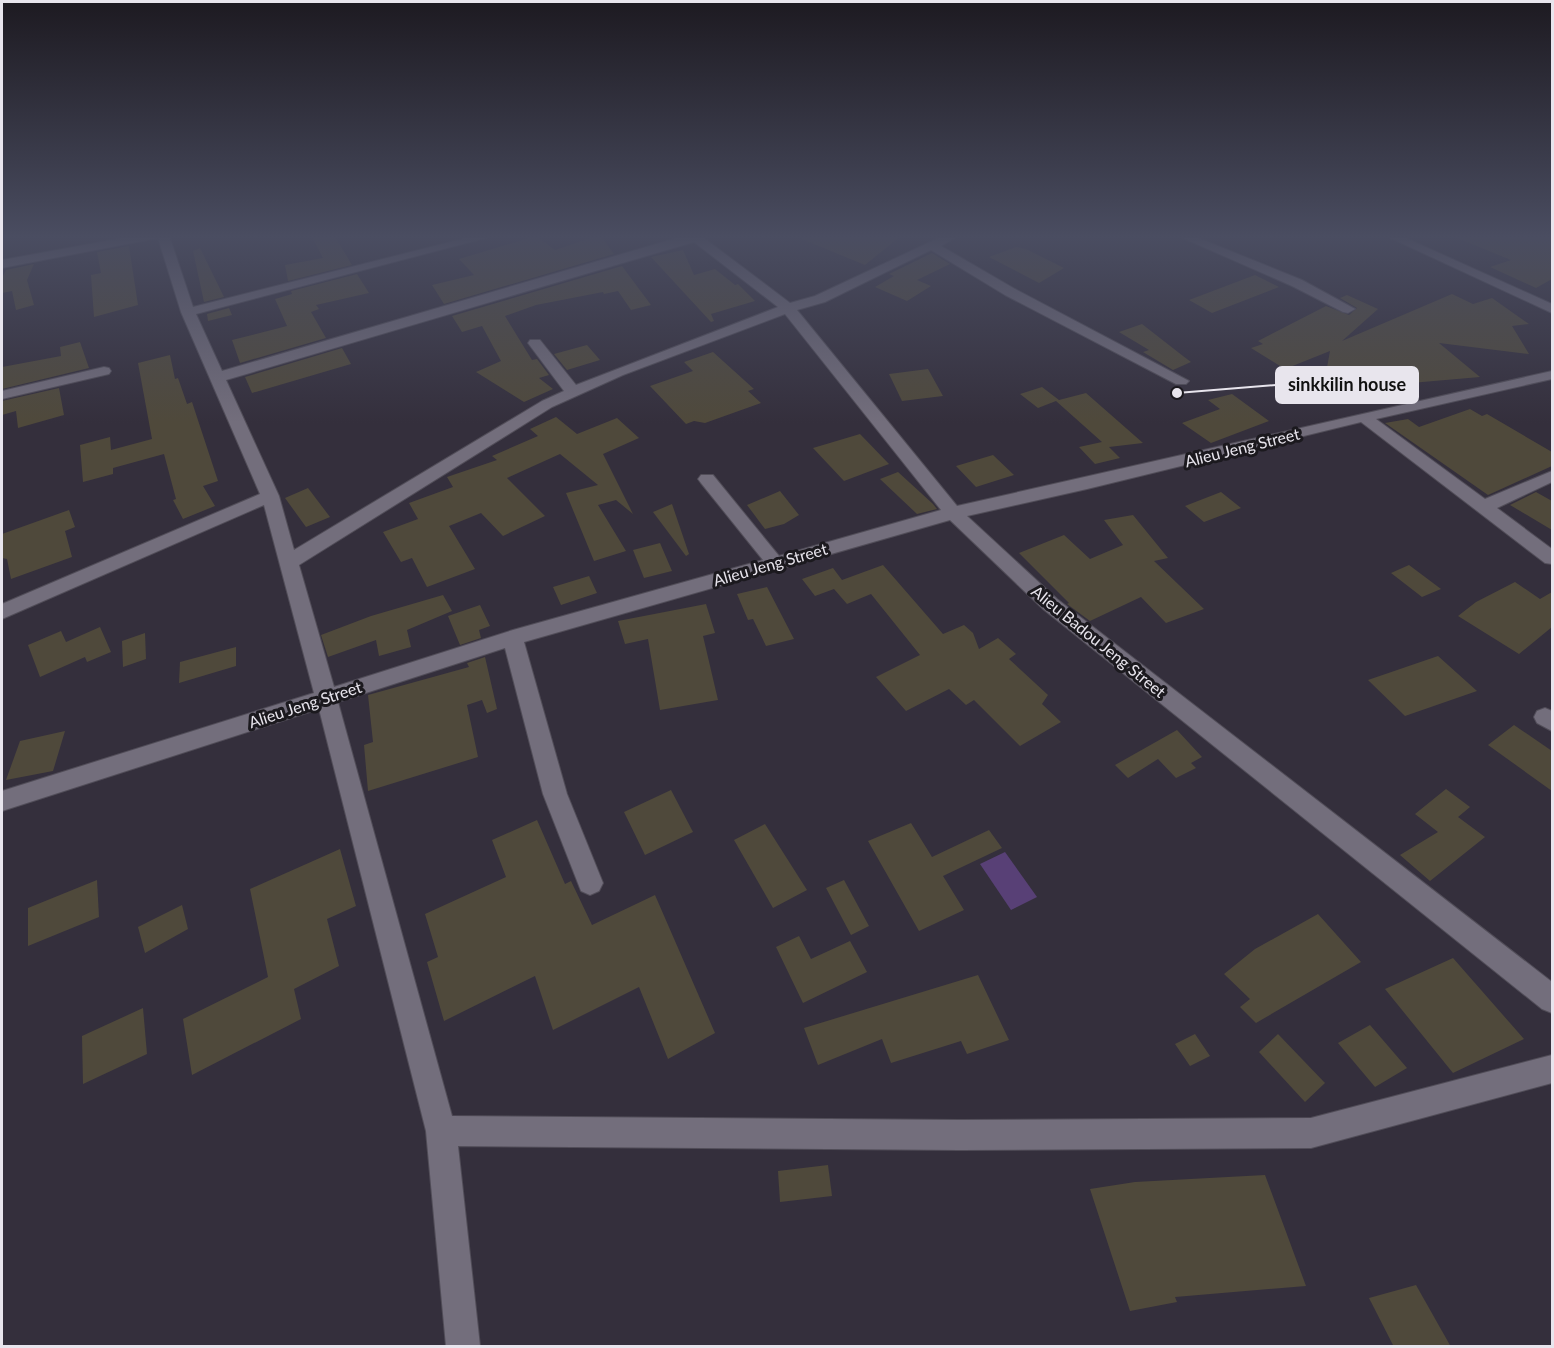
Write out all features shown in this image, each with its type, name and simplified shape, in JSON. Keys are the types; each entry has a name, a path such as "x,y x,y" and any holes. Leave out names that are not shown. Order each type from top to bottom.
{"street":[{"path":"183,298 270,496 326,696 441,1131 463,1347"},
{"path":"188,312 243,298"},
{"path":"218,377 485,298"},
{"name":"Alieu Badou Jeng Street","path":"775,298 788,308 953,513 1050,604 1552,999"},
{"path":"288,563 547,404 618,372 788,308 822,298"},
{"path":"1021,298 1181,381"},
{"path":"1326,298 1348,309"},
{"path":"1530,298 1552,309"},
{"path":"535,343 573,392"},
{"path":"2,395 104,371"},
{"name":"Alieu Jeng Street","path":"2,801 513,638 774,562 953,513 1087,484 1552,375"},
{"path":"1365,418 1552,558"},
{"path":"1483,507 1552,476"},
{"path":"707,479 774,562"},
{"path":"2,612 270,496"},
{"path":"513,638 555,794 590,883"},
{"path":"441,1131 949,1135 1311,1133 1552,1069"}],"shaded area":[{"path":"1005,852 1037,897 1011,910 980,864"}],"building":[{"path":"13,298 32,298 34,305 16,310"},
{"path":"93,298 137,298 138,305 94,317"},
{"path":"203,298 220,298 204,302"},
{"path":"347,298 316,305 319,309 311,312 326,338 240,363 232,340 287,326 275,299"},
{"path":"440,298 465,298 444,304"},
{"path":"514,298 573,298 536,305 505,316 532,360 537,359 549,375 539,378 553,389 524,402 476,372 501,361 482,326 462,332 452,316"},
{"path":"623,298 646,298 651,305 631,310"},
{"path":"689,298 752,298 755,301 711,314 714,321 711,322"},
{"path":"1195,298 1251,298 1212,313 1189,300"},
{"path":"1340,298 1353,298 1378,309 1342,341 1443,298 1460,298 1473,304 1492,298 1529,324 1512,326 1529,354 1439,343 1480,377 1411,383 1391,373 1364,392 1363,399 1323,389 1330,351 1285,369 1251,348 1263,344 1258,341 1326,306 1349,315 1357,308"},
{"path":"229,308 232,315 208,321 207,314"},
{"path":"1142,324 1191,362 1173,370 1143,352 1149,350 1119,332"},
{"path":"80,342 89,368 2,389 2,367 61,356 60,347"},
{"path":"587,345 600,360 567,370 554,354"},
{"path":"342,348 351,364 252,393 245,377"},
{"path":"713,352 754,389 748,391 761,403 705,423 694,421 686,424 650,386 693,371 684,362"},
{"path":"170,355 175,379 178,378 187,404 192,402 218,481 203,486 215,506 183,519 173,500 176,499 164,454 113,468 113,474 83,482 80,445 110,437 111,450 152,439 138,363"},
{"path":"928,369 943,396 902,401 889,374"},
{"path":"1042,387 1059,400 1086,393 1143,443 1109,447 1120,458 1095,464 1079,447 1102,442 1056,401 1038,408 1020,394"},
{"path":"59,388 64,415 18,428 16,411 2,415 2,401"},
{"path":"1232,394 1269,421 1211,443 1182,423 1220,409 1208,400"},
{"path":"1470,409 1482,416 1487,414 1552,452 1552,466 1488,495 1385,423 1408,419 1419,427"},
{"path":"556,417 577,434 617,418 639,438 603,454 633,514 616,500 598,505 626,551 594,561 566,493 598,485 560,454 507,478 545,516 503,536 481,513 449,526 475,569 427,587 412,558 401,562 383,532 418,519 409,503 453,487 447,477 497,460 492,456 538,436 530,429"},
{"path":"860,434 889,464 844,481 813,448"},
{"path":"993,455 1014,475 976,487 956,466"},
{"path":"898,472 937,509 917,514 880,479"},
{"path":"308,488 330,517 306,527 285,498"},
{"path":"780,491 799,515 784,524 765,529 747,505"},
{"path":"1221,492 1241,508 1204,522 1185,506"},
{"path":"1536,492 1552,501 1552,530 1510,505"},
{"path":"672,504 689,554 686,556 653,512"},
{"path":"69,510 75,527 65,531 72,557 11,579 7,559 2,558 2,534"},
{"path":"1133,515 1168,558 1154,561 1204,609 1166,623 1141,597 1090,621 1067,604 1069,603 1019,553 1064,535 1090,559 1123,545 1104,520"},
{"path":"660,543 672,571 644,578 633,550"},
{"path":"883,565 943,634 964,625 973,633 979,649 998,638 1016,654 1009,659 1048,695 1042,704 1061,722 1020,746 974,700 966,705 949,689 906,711 876,677 920,655 871,594 847,604 834,589 815,596 802,579 833,568 842,580"},
{"path":"1409,565 1441,589 1422,597 1391,573"},
{"path":"589,576 597,593 561,605 553,587"},
{"path":"1515,582 1540,599 1552,592 1552,627 1519,654 1458,616 1476,602"},
{"path":"767,587 794,639 766,646 753,619 748,620 737,594"},
{"path":"443,595 452,611 407,630 411,647 379,656 376,640 328,657 321,635 371,616"},
{"path":"706,604 715,633 703,636 718,700 660,710 648,639 625,644 618,621"},
{"path":"480,605 490,626 479,630 481,638 460,645 448,616"},
{"path":"100,627 111,652 87,662 85,657 40,677 28,645 61,631 66,642"},
{"path":"145,633 146,659 123,667 122,641"},
{"path":"236,647 236,666 179,683 180,662"},
{"path":"1438,656 1477,691 1405,716 1368,680"},
{"path":"485,657 497,709 487,713 482,700 467,705 478,757 368,791 364,745 373,742 368,695 469,667 467,663"},
{"path":"1514,725 1552,751 1552,791 1488,745"},
{"path":"1177,730 1202,757 1191,763 1196,768 1176,778 1158,759 1128,778 1115,765"},
{"path":"65,731 53,771 6,780 20,741"},
{"path":"1446,789 1470,807 1458,817 1485,837 1430,881 1400,855 1438,832 1415,814"},
{"path":"671,790 693,832 645,855 624,812"},
{"path":"537,820 565,884 571,881 592,925 655,895 715,1033 668,1059 639,987 553,1030 535,976 444,1021 427,962 438,957 425,914 506,877 492,840"},
{"path":"911,823 932,857 989,830 1002,848 943,876 964,910 919,931 868,841"},
{"path":"765,824 807,890 773,908 734,840"},
{"path":"340,849 356,906 327,919 339,966 294,989 301,1019 192,1075 183,1019 268,977 250,889"},
{"path":"97,880 99,917 28,946 28,908"},
{"path":"844,880 869,926 851,935 826,888"},
{"path":"182,905 188,929 145,953 138,927"},
{"path":"1318,914 1361,962 1256,1023 1240,1007 1250,999 1224,974 1255,949"},
{"path":"799,936 811,959 850,941 867,972 803,1003 776,947"},
{"path":"1453,958 1524,1039 1453,1073 1385,989"},
{"path":"978,975 1009,1040 967,1054 961,1041 891,1063 882,1039 818,1065 804,1028"},
{"path":"143,1008 147,1054 83,1084 82,1036"},
{"path":"1370,1025 1407,1068 1375,1087 1338,1043"},
{"path":"1195,1034 1210,1056 1190,1066 1175,1044"},
{"path":"1278,1034 1325,1083 1305,1102 1259,1052"},
{"path":"828,1165 832,1196 780,1202 778,1171"},
{"path":"1265,1175 1306,1286 1175,1297 1177,1302 1130,1311 1090,1189 1135,1182"},
{"path":"1416,1285 1451,1347 1394,1347 1369,1298"}],"place":[{"name":"sinkkilin house","path":"1177,393"}]}
